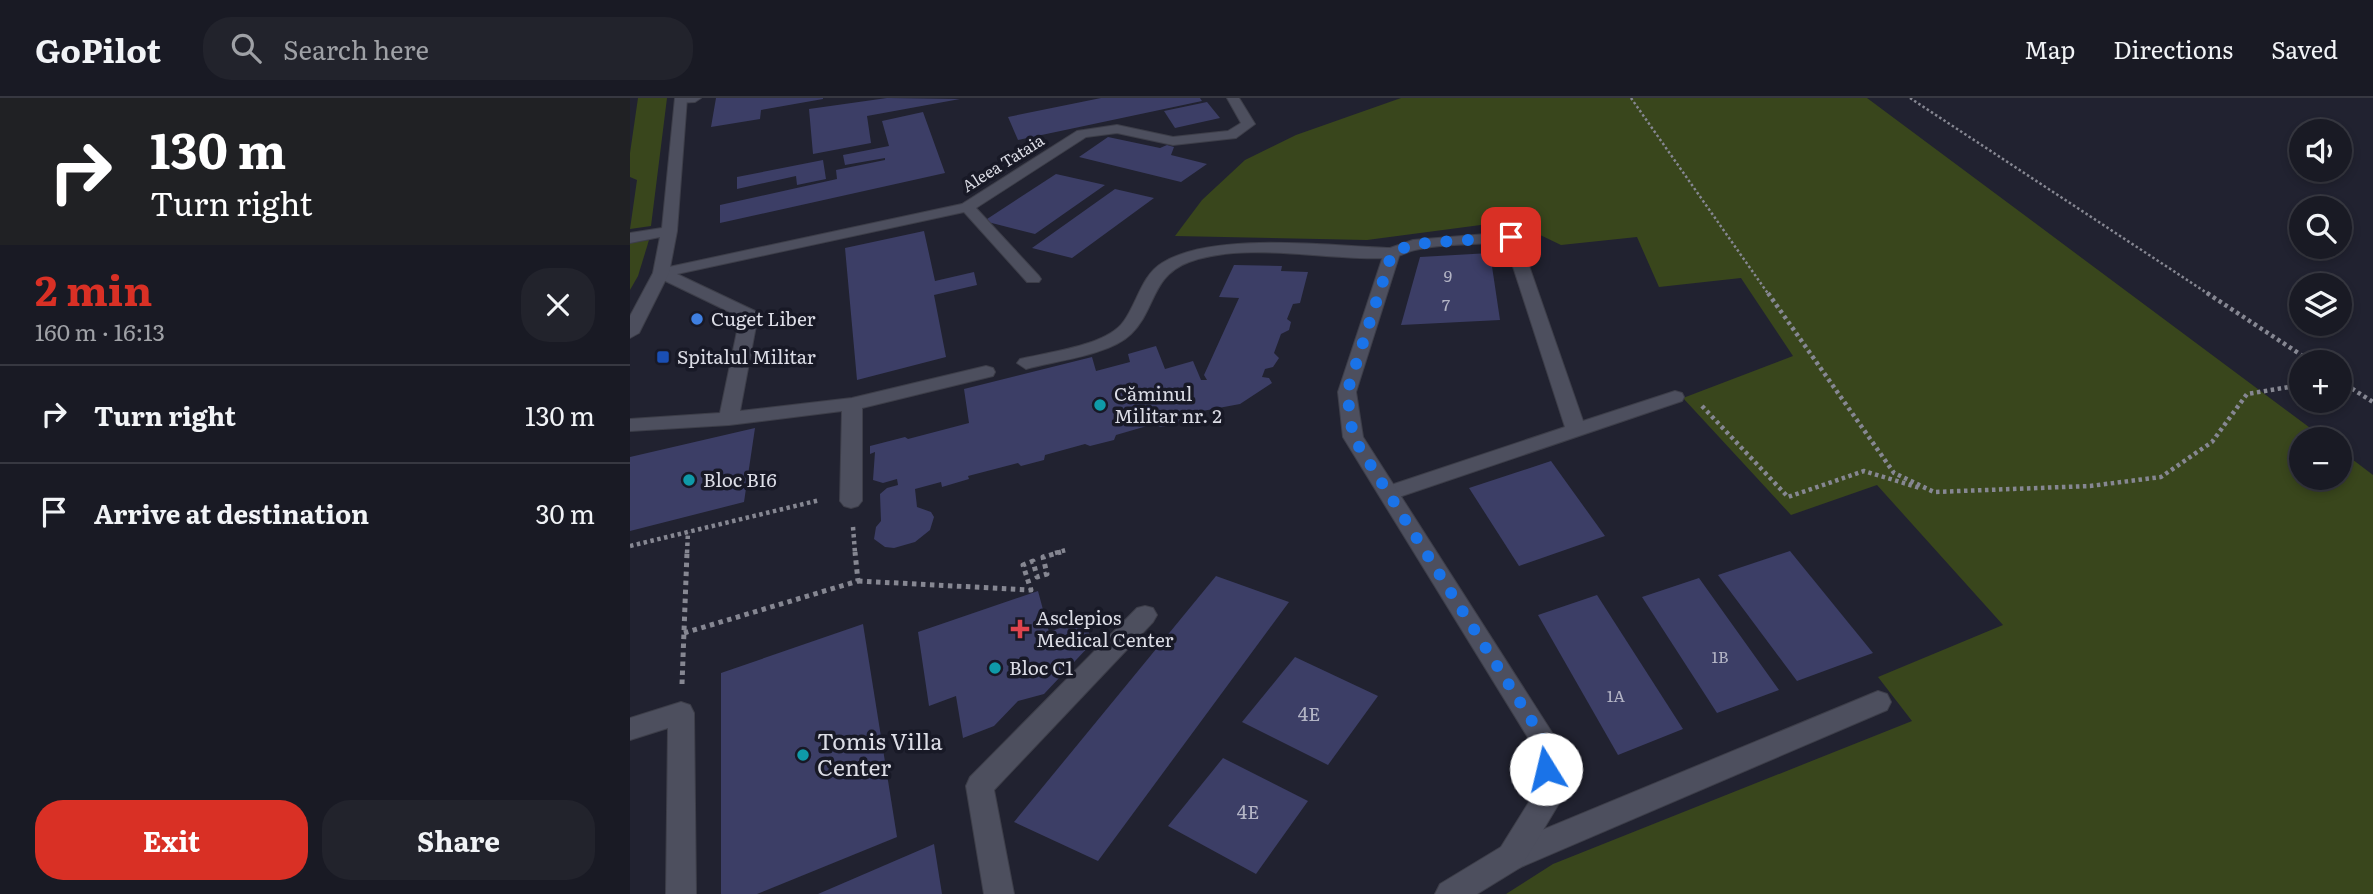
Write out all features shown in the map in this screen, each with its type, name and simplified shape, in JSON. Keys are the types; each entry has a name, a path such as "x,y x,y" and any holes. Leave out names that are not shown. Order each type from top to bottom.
{"street":[{"name":"Aleea Tataia","path":"661,273 967,207 1082,134 1116,129 1173,141 1231,135 1248,124 1233,98"},
{"path":"630,333 661,273 686,99"},
{"path":"967,207 1033,279"},
{"path":"630,238 669,231"},
{"path":"1026,363 1093,347 1125,332 1164,268 1186,256 1222,249 1392,253 1413,244 1511,237 1576,430"},
{"path":"1392,253 1347,392 1353,437 1545,742 1548,796 1511,857"},
{"path":"661,273 749,316 729,419"},
{"path":"630,425 729,419 852,404 986,372"},
{"path":"1389,493 1675,397"},
{"path":"851,497 852,404"},
{"path":"999,894 980,786 1145,615"},
{"path":"1450,894 1511,857 1878,702"},
{"path":"630,729 681,713 681,894"}],"path":[{"path":"1631,98 1894,473 1934,492"},
{"path":"1910,98 2294,350"},
{"path":"1675,397 1701,405 1788,497 1864,471 1934,492 2090,486 2161,477 2212,442 2247,394 2289,387"},
{"path":"2352,389 2373,402"},
{"path":"630,546 851,497 858,581"},
{"path":"681,713 688,532"},
{"path":"684,633 858,581 1031,590 1023,565 1033,561 1037,577 1047,574 1043,557 1066,550"}],"green space":[{"path":"638,98 667,98 651,226 630,229 637,180 630,177 630,153"},
{"path":"1401,98 1867,98 2309,427 2289,427 2289,490 2352,490 2352,459 2373,475 2373,894 1506,894 1553,864 1912,721 1878,677 2003,625 1877,485 1791,515 1683,398 1793,356 1741,278 1659,287 1637,237 1561,245 1511,221 1367,240 1175,236 1202,200 1245,160 1296,135"},
{"path":"649,240 638,276 630,290 630,243"}],"building":[{"path":"716,98 823,99 761,110 760,119 711,127"},
{"path":"887,98 960,99 867,116 871,143 813,154 809,109"},
{"path":"1101,98 1200,98 1202,101 1018,140 1008,117"},
{"path":"1207,102 1220,118 1175,128 1164,111"},
{"path":"923,112 945,173 720,223 720,205 837,179 836,170 885,160 845,165 843,155 889,146 882,121"},
{"path":"1108,137 1160,148 1167,145 1174,147 1171,155 1207,164 1181,182 1079,157"},
{"path":"823,160 826,179 797,185 796,176 737,189 737,177"},
{"path":"1056,174 1105,185 1035,234 984,221"},
{"path":"1115,189 1154,198 1072,258 1032,248"},
{"path":"924,231 935,281 974,272 977,285 934,295 946,357 857,380 845,248"},
{"path":"1490,253 1500,320 1401,325 1420,257"},
{"name":"Căminul Militar nr. 2","path":"1234,265 1282,266 1281,271 1308,272 1300,303 1293,304 1287,319 1291,322 1289,330 1281,334 1274,353 1279,358 1273,367 1265,369 1262,377 1269,378 1272,383 1240,404 1181,415 1178,423 1161,427 1154,424 1116,435 1114,440 1090,446 1085,444 1045,455 1044,460 1021,466 1018,463 968,476 969,479 942,487 941,482 915,489 917,507 931,512 934,517 930,530 915,542 894,548 885,547 874,539 876,527 881,521 880,494 887,488 898,485 897,479 883,483 873,480 875,452 870,454 870,446 969,423 964,389 1092,357 1096,371 1130,362 1128,354 1156,346 1165,369 1193,361 1201,380 1207,380 1204,375 1239,298 1219,297"},
{"name":"Bloc BI6","path":"755,428 744,502 630,531 630,457"},
{"path":"1551,461 1605,536 1519,566 1469,488"},
{"path":"1790,551 1873,653 1797,681 1718,575"},
{"path":"1216,576 1289,602 1098,861 1014,822"},
{"path":"1699,578 1779,690 1717,713 1642,597"},
{"name":"Bloc C1","path":"1038,591 1049,632 1085,619 1092,643 1044,694 1018,701 994,726 963,738 956,696 929,706 918,632"},
{"path":"1597,595 1683,729 1618,755 1538,615"},
{"name":"Tomis Villa Center","path":"863,624 897,837 757,894 721,894 721,673"},
{"path":"1295,657 1378,696 1328,765 1242,722"},
{"path":"1223,758 1308,801 1256,874 1168,826"},
{"path":"934,844 942,894 818,894"}],"place":[{"name":"Cuget Liber","path":"697,319"},
{"name":"Spitalul Militar","path":"663,357"},
{"name":"Căminul Militar nr. 2","path":"1100,405"},
{"name":"Bloc BI6","path":"689,480"},
{"name":"Asclepios Medical Center","path":"1020,629"},
{"name":"Bloc C1","path":"995,668"},
{"name":"Tomis Villa Center","path":"803,755"}],"route":[{"path":"1511,237 1413,244 1392,253 1347,392 1353,437 1545,742 1546,769"}]}
